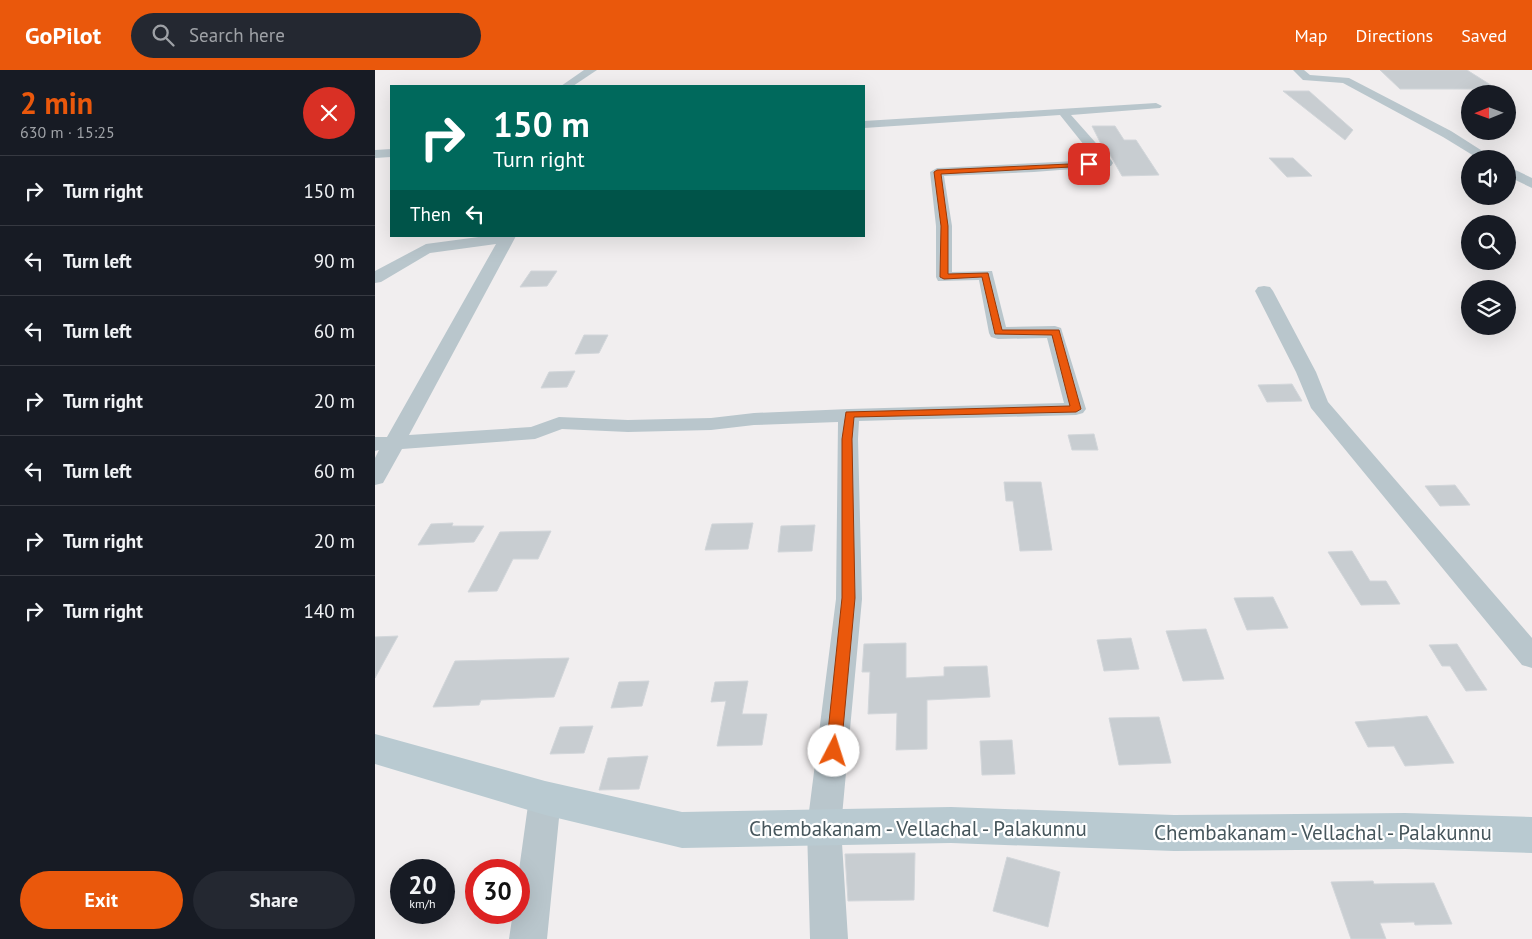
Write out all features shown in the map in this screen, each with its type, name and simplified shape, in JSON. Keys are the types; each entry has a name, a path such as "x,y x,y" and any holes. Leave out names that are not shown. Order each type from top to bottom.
{"main road":[{"name":"Chembakanam - Vellachal - Palakunnu","path":"375,749 545,798 682,830 951,825 1174,832 1405,830 1532,835"}],"street":[{"path":"567,85 593,70"},
{"path":"1298,70 1307,78 1345,80 1474,150"},
{"path":"865,124 1156,106"},
{"path":"385,444 535,433 559,423 628,426 711,424 754,419 849,414 1076,409 1055,332 998,333 986,275 944,277 944,226 937,172 1107,163 1063,112"},
{"path":"375,154 390,153"},
{"path":"1516,175 1532,184"},
{"path":"375,278 426,249 507,237"},
{"path":"375,478 385,444 507,237"},
{"path":"1264,291 1306,372 1318,404 1532,657"},
{"path":"829,939 824,827 849,598 847,439 849,414"},
{"path":"528,939 545,798"}],"building":[{"path":"1380,70 1467,70 1491,85 1461,85 1461,89 1400,89"},
{"path":"1283,91 1309,91 1353,130 1345,140"},
{"path":"1092,126 1115,126 1124,140 1136,140 1159,175 1122,176 1104,144 1101,144"},
{"path":"1269,158 1293,158 1312,176 1287,177"},
{"path":"531,271 557,271 547,286 520,287"},
{"path":"584,335 608,335 599,353 575,354"},
{"path":"575,371 567,387 541,388 549,372"},
{"path":"1292,384 1302,401 1267,402 1258,385"},
{"path":"1094,434 1098,450 1072,450 1068,435"},
{"path":"1004,482 1041,482 1052,550 1020,551 1013,501 1006,501"},
{"path":"1455,485 1470,505 1440,506 1425,486"},
{"path":"453,523 452,526 484,526 474,542 418,545 431,524"},
{"path":"753,523 748,549 705,550 712,524"},
{"path":"815,525 812,551 778,552 781,526"},
{"path":"551,531 538,559 513,559 497,591 468,592 500,532"},
{"path":"1352,551 1370,581 1386,581 1400,604 1361,605 1328,552"},
{"path":"1273,597 1288,628 1247,630 1234,598"},
{"path":"1206,629 1224,679 1183,681 1166,631"},
{"path":"398,636 375,678 375,637"},
{"path":"1131,638 1139,669 1104,671 1097,640"},
{"path":"906,643 906,678 944,676 944,667 987,666 990,697 927,700 927,749 896,750 897,713 868,714 870,672 862,672 864,644"},
{"path":"1457,644 1487,690 1466,691 1450,666 1442,666 1429,645"},
{"path":"569,658 554,697 481,700 479,705 433,707 455,661"},
{"path":"649,681 642,706 611,708 619,682"},
{"path":"748,681 742,714 767,714 762,745 717,746 726,701 711,702 715,682"},
{"path":"1427,716 1454,763 1405,766 1394,746 1368,747 1355,722"},
{"path":"1159,717 1171,763 1119,765 1109,718"},
{"path":"593,726 584,753 550,754 560,727"},
{"path":"1012,740 1015,774 982,775 980,741"},
{"path":"648,756 639,789 599,790 608,758"},
{"path":"915,853 914,900 848,901 845,854"},
{"path":"1007,857 1060,872 1048,927 993,911"},
{"path":"1373,881 1374,884 1434,883 1452,924 1415,925 1414,922 1380,923 1386,939 1351,939 1331,882"}],"route":[{"path":"834,751 849,598 847,439 849,414 1076,409 1055,332 998,333 986,275 944,277 944,226 937,172 1089,164"}]}
